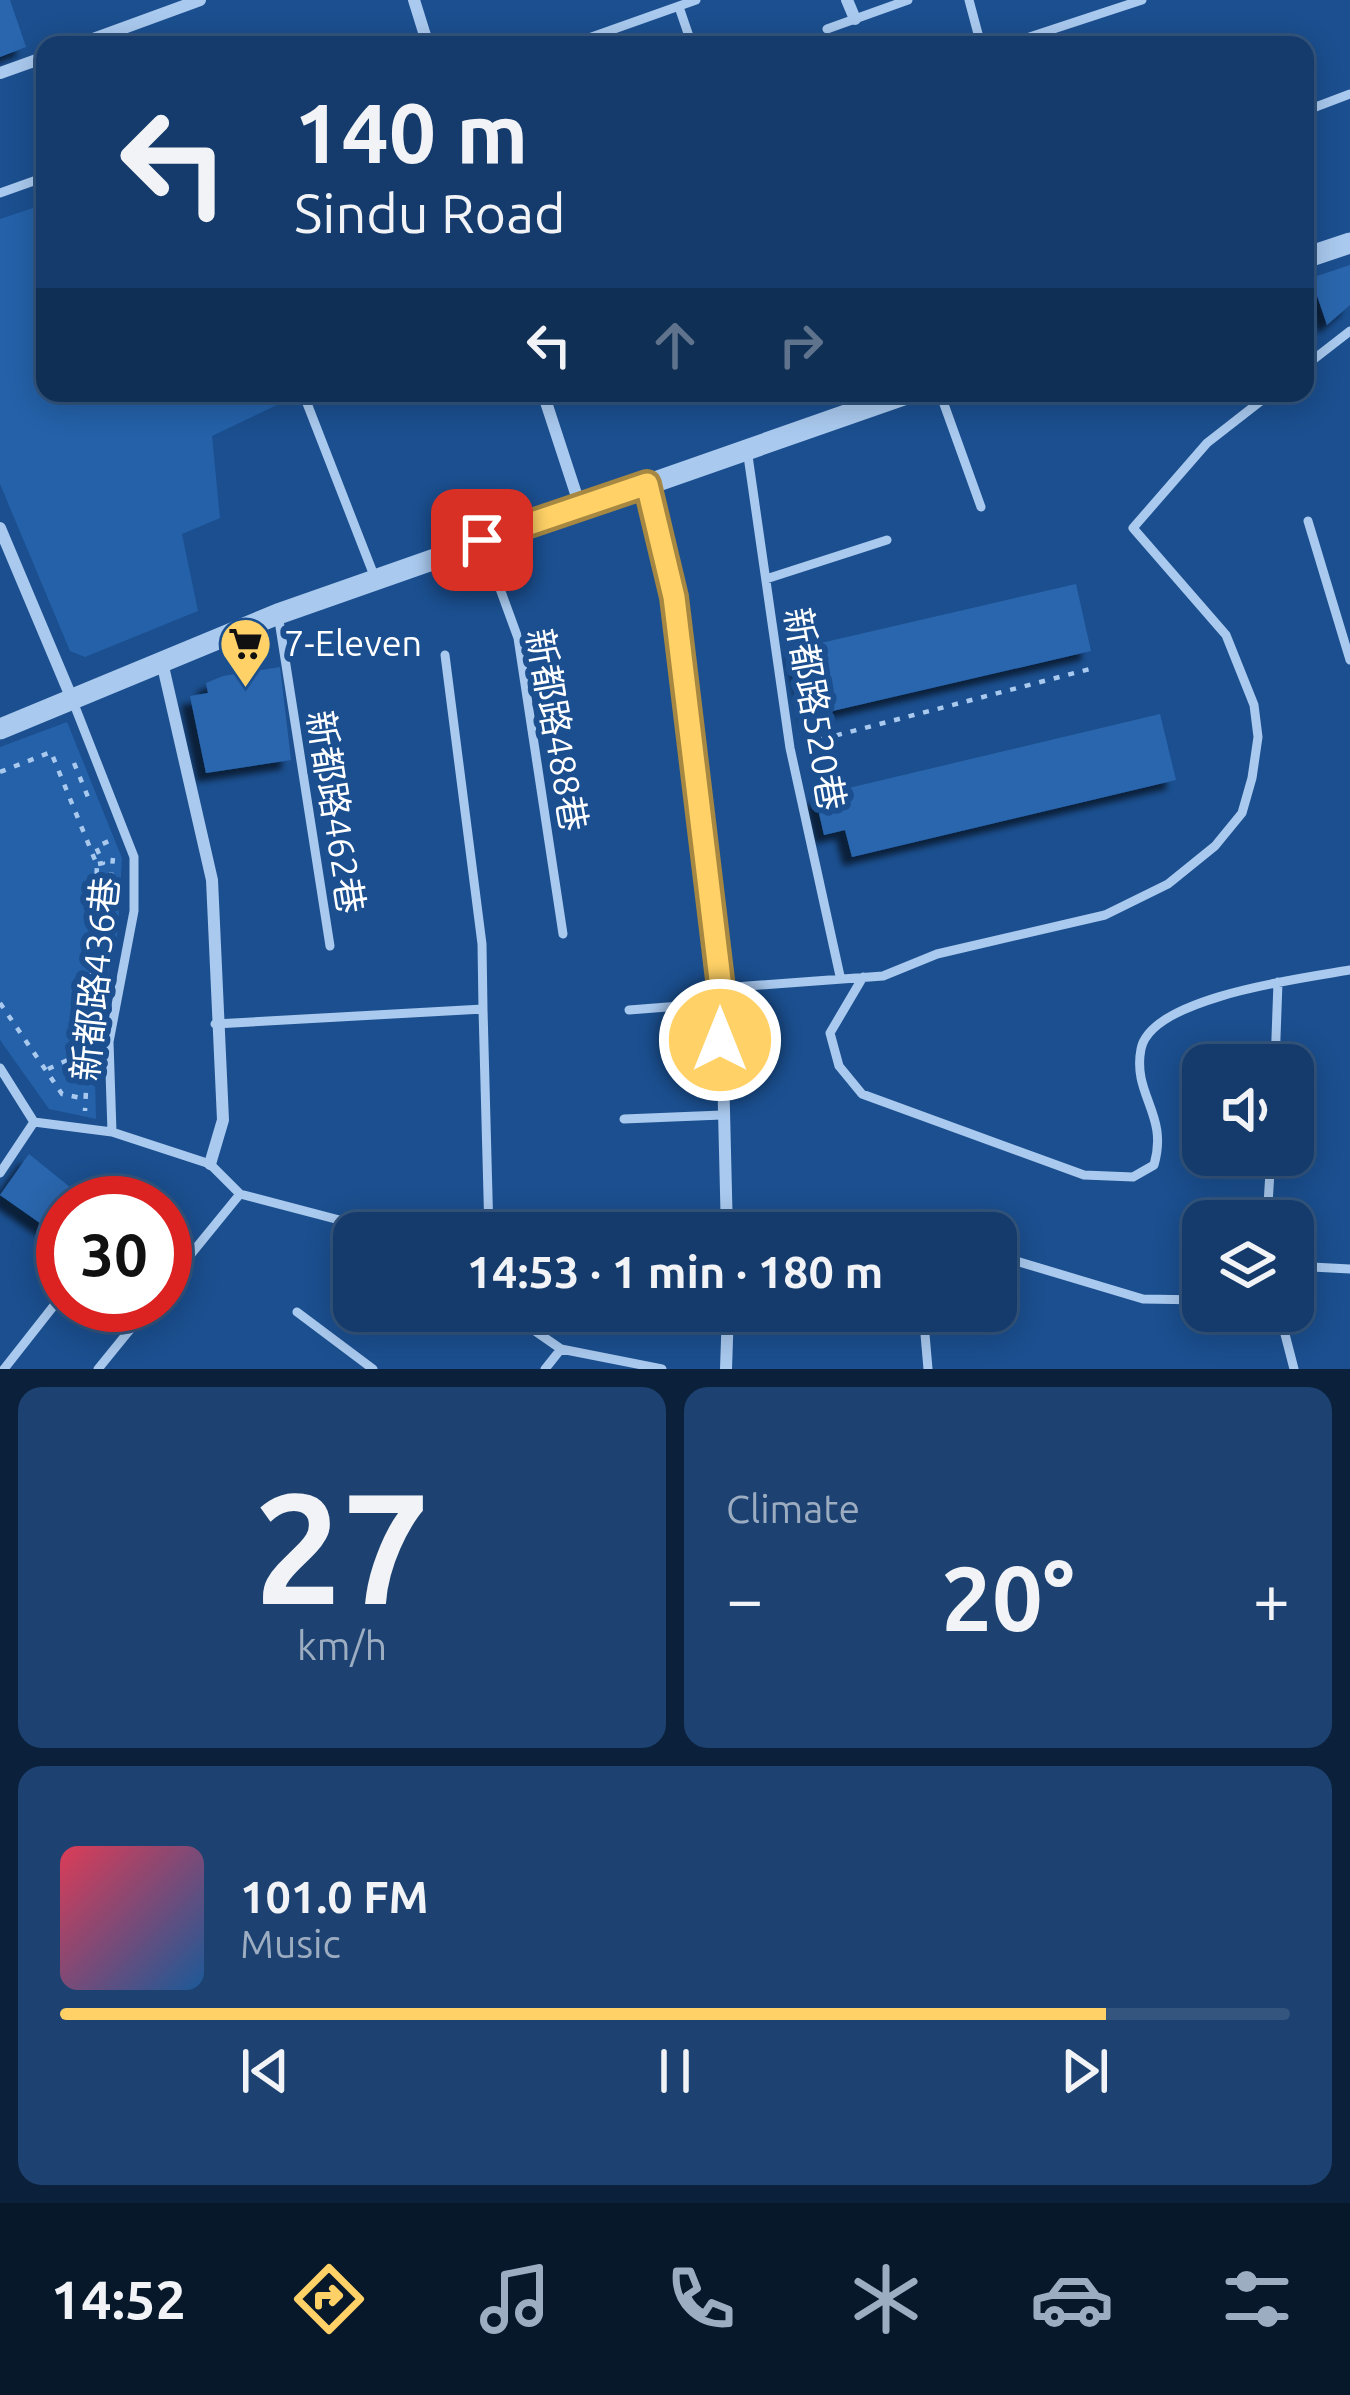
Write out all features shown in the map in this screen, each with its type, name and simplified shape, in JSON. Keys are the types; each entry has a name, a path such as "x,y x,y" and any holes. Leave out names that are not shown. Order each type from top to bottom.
{"street":[{"path":"102,36 200,0"},
{"path":"414,0 425,36"},
{"path":"848,0 855,19"},
{"path":"0,73 36,60"},
{"path":"1314,255 1350,243"},
{"path":"546,402 580,506"},
{"path":"0,729 278,614 883,402"},
{"path":"0,528 72,699"},
{"path":"162,662 212,880 223,1120 210,1164"},
{"path":"721,988 726,1212"},
{"path":"726,1369 727,1332"}],"lane":[{"path":"595,36 696,0"},
{"path":"827,29 908,0"},
{"path":"969,0 979,36"},
{"path":"1032,36 1142,0"},
{"path":"679,7 689,36"},
{"path":"1314,108 1350,94"},
{"path":"0,194 36,180"},
{"path":"1314,359 1350,331"},
{"path":"306,402 376,581"},
{"path":"943,402 981,507"},
{"path":"647,484 674,597 721,988 863,977 1105,915 1168,884 1215,846 1242,813 1258,737 1242,666 1226,634 1132,528 1208,442 1259,402"},
{"name":"新都路520巷","path":"747,449 790,748 840,976"},
{"path":"1308,520 1344,617 1350,661"},
{"name":"新都路488巷","path":"482,540 518,638 563,934"},
{"path":"766,579 887,540"},
{"name":"新都路462巷","path":"278,614 330,946"},
{"path":"445,655 482,944 488,1212"},
{"name":"新都路436巷","path":"72,699 134,857 134,911 109,1042 112,1132"},
{"path":"863,977 830,1033 839,1066 862,1094 1084,1175 1132,1177 1154,1165 1162,1140 1145,1097 1141,1048 1156,1022 1278,982 1350,970"},
{"path":"1276,1044 1278,982"},
{"path":"629,1010 719,1004"},
{"path":"215,1024 483,1009"},
{"path":"0,1068 34,1122"},
{"path":"624,1119 722,1115"},
{"path":"34,1122 112,1132 210,1164 240,1193 333,1218"},
{"path":"0,1173 34,1122"},
{"path":"192,1253 240,1193"},
{"path":"1017,1261 1143,1299 1182,1300"},
{"path":"1314,1267 1350,1269"},
{"path":"297,1312 373,1369"},
{"path":"4,1369 36,1328"},
{"path":"98,1369 128,1332"},
{"path":"536,1332 561,1349 662,1369"},
{"path":"925,1332 928,1369"},
{"path":"1284,1332 1294,1369"},
{"path":"545,1369 561,1349"}],"path":[{"path":"790,748 1090,669"},
{"path":"0,772 50,752 97,865 86,1099 62,1094 0,1003"},
{"path":"74,763 90,802"},
{"path":"92,943 104,941 114,860 98,823"},
{"path":"97,865 103,862 96,847 103,844"},
{"path":"46,1070 86,1052"}],"shaded area":[{"path":"36,207 36,402 283,402 212,436 220,518 182,534 198,611 85,657 70,651 0,484 0,219"},
{"path":"67,722 122,858 118,931 94,1036 96,1119 49,1109 0,1040 0,747"}],"building":[{"path":"0,0 10,0 26,47 0,57"},
{"path":"1350,265 1350,305 1327,325 1314,287 1314,277"},
{"path":"1076,584 1091,651 811,716 795,649"},
{"path":"280,667 291,760 206,773 190,696 208,693 206,683 223,676"},
{"path":"1160,714 1176,780 852,857 845,830 824,835 815,796"},
{"path":"29,1154 56,1176 36,1176 36,1220 0,1195"}],"place":[{"name":"7-Eleven","path":"245,689"}],"route":[{"path":"482,540 647,484 674,597 721,988 720,1040"}]}
